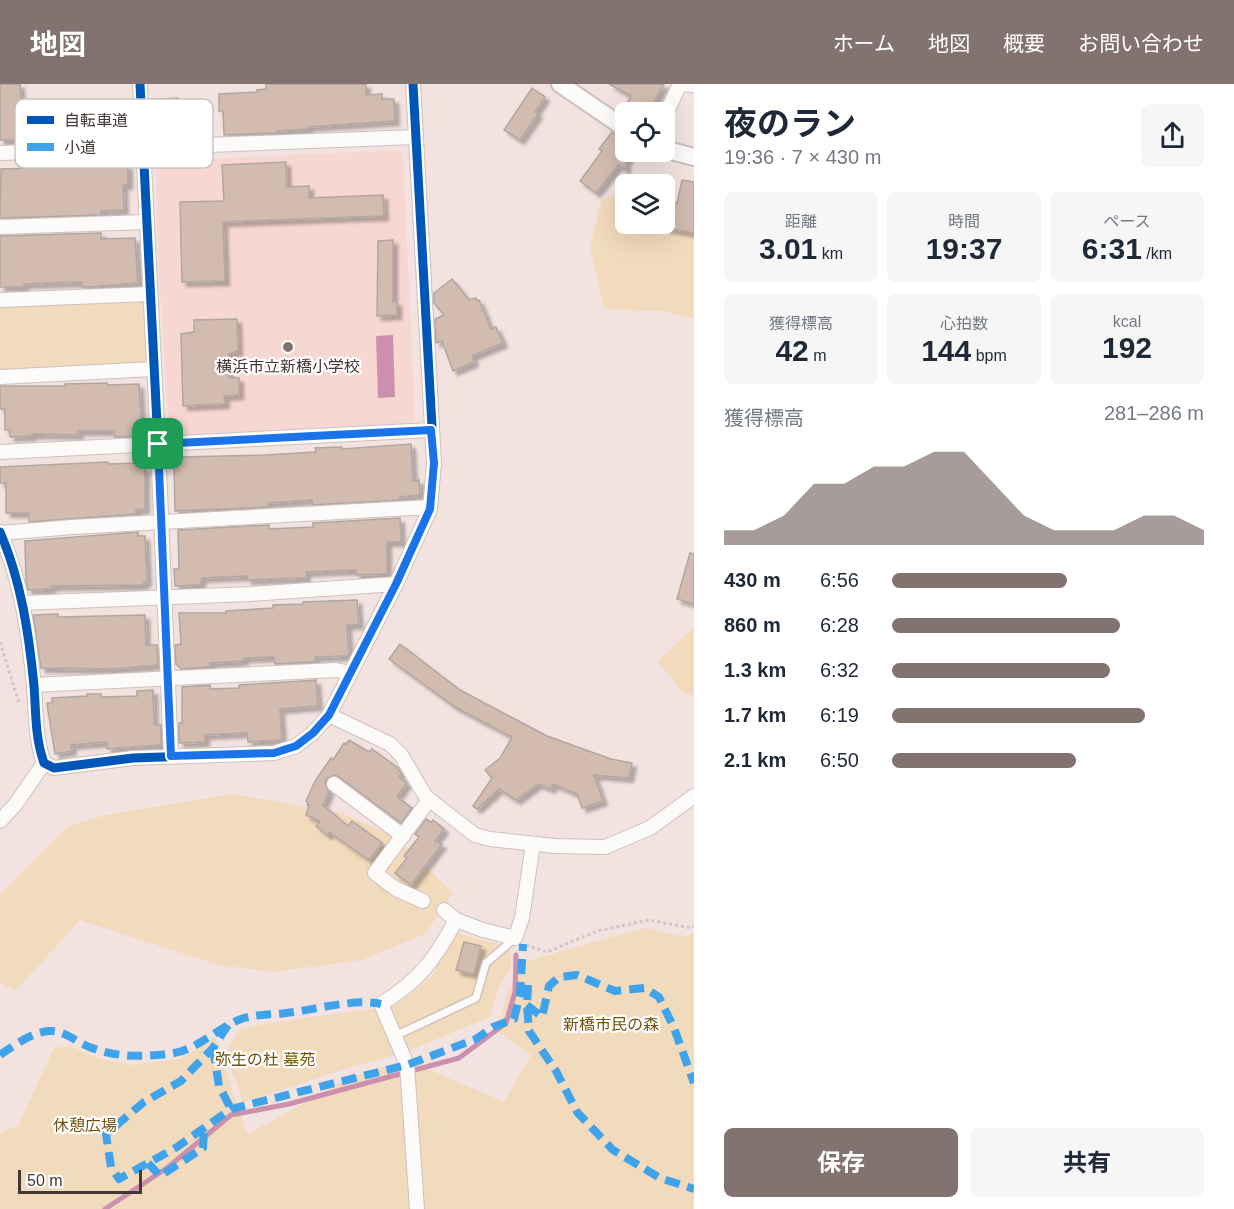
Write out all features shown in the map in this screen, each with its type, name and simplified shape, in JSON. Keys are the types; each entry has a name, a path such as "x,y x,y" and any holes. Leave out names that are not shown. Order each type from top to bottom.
{"street":[{"path":"140,84 141,99"},
{"path":"413,84 434,463 430,507 396,584 329,715 313,733 296,746 274,753 134,758 54,768 44,763 38,747 34,684 14,564 0,533 430,507"},
{"path":"560,84 615,122"},
{"path":"672,102 680,84 694,85"},
{"path":"213,144 415,137"},
{"path":"0,153 15,152"},
{"path":"675,152 694,157"},
{"path":"144,168 171,756"},
{"path":"0,227 147,222"},
{"path":"0,300 150,294"},
{"path":"0,377 154,369"},
{"path":"0,452 431,430"},
{"path":"21,603 261,593 396,584"},
{"path":"34,684 336,670 350,673"},
{"path":"329,715 390,744 401,754 429,800 475,835 533,844 605,847 650,828 694,796"},
{"path":"0,820 15,805 44,763"},
{"path":"334,784 403,836"},
{"path":"423,901 396,889 375,873 429,800"},
{"path":"444,910 456,920 515,938 522,918 533,844"},
{"path":"417,1209 407,1065 381,1004 416,979 441,947 456,920"}],"lane":[{"path":"395,1036 476,998 486,963 515,938"}],"path":[{"path":"0,642 19,702"},
{"path":"515,938 523,944 547,952 597,931 649,920 691,928 694,926"}],"shaded area":[{"name":"横浜市立新橋小学校","path":"398,150 403,155 415,418 411,423 174,435 169,430 159,275 156,168 213,168 213,159"},
{"path":"393,335 395,397 378,398 376,336"}],"green space":[{"path":"615,195 615,234 675,234 675,226 694,233 694,318 661,311 604,309 590,246 602,199"},
{"path":"144,302 147,364 0,370 0,307"},
{"path":"694,627 694,696 682,692 658,661"},
{"path":"233,794 344,814 397,838 453,893 425,934 362,960 274,972 218,965 80,920 16,990 0,983 0,894 67,827 105,815"},
{"path":"644,928 685,937 694,932 694,1209 0,1209 0,1133 18,1126 54,1048 70,1046 102,1059 130,1065 180,1059 215,1037 247,1135 348,1078 407,1060 504,1102 531,1055 499,1032 508,989 516,983 520,963"},
{"name":"弥生の杜 墓苑","path":"459,934 510,947 511,968 499,987 490,1017 403,1053 351,1067 244,1102 225,1055 238,1030 268,1023 394,1006 431,977 455,936"}],"building":[{"path":"0,84 20,84 21,99 15,99 15,140 0,140"},
{"path":"266,84 366,84 366,95 382,94 382,99 394,99 395,121 308,127 308,129 277,131 277,133 224,135 223,111 219,111 219,94 257,92 257,90 266,89"},
{"path":"609,84 664,84 654,102 628,102 631,96"},
{"path":"532,88 545,97 535,112 538,114 520,140 504,130"},
{"path":"612,132 615,134 615,162 626,162 626,170 618,165 596,193 580,181 602,151 599,149"},
{"path":"286,162 287,187 309,186 309,198 383,195 384,216 223,222 225,281 182,282 180,202 224,201 222,165"},
{"path":"128,168 128,185 123,185 124,210 101,211 101,215 0,218 1,169"},
{"path":"682,180 694,182 694,233 675,230 675,203 677,203"},
{"path":"101,233 101,239 135,238 138,283 91,287 82,287 82,282 0,287 0,236"},
{"path":"393,240 393,302 397,302 397,315 377,316 378,241"},
{"path":"452,279 469,300 476,298 477,301 479,300 491,329 496,327 503,343 472,356 474,362 453,371 442,341 436,343 435,319 444,315 434,303 434,293"},
{"path":"237,319 238,351 229,354 229,378 239,378 239,395 224,396 225,404 183,406 181,334 194,332 194,320"},
{"path":"107,383 107,385 139,384 142,436 115,437 114,431 78,431 79,435 32,434 32,436 10,437 10,430 5,430 5,409 0,409 0,386 65,386 65,384"},
{"path":"411,444 413,481 419,480 420,495 400,497 400,500 312,505 312,500 268,503 268,507 175,511 174,464 178,464 178,457 265,455 316,452 315,448 342,447 342,449"},
{"path":"108,462 108,464 138,463 138,467 145,467 145,509 136,510 136,514 29,522 29,513 6,513 6,483 0,483 0,467"},
{"path":"400,518 401,542 387,542 387,574 356,575 356,570 306,572 306,578 247,580 247,576 202,578 200,585 175,586 174,569 179,569 178,530 269,525 269,529 313,527 313,523"},
{"path":"138,532 138,536 145,536 147,582 144,582 144,585 51,586 51,589 28,590 25,541"},
{"path":"690,553 694,554 694,604 677,599"},
{"path":"357,600 359,625 347,625 349,656 315,657 315,662 275,664 274,657 244,658 244,661 210,663 210,667 181,669 176,664 175,645 181,644 179,613 226,613 226,611 273,608 273,605 303,604 303,602"},
{"path":"58,614 58,617 145,615 146,645 157,645 158,665 111,669 41,668 33,615"},
{"path":"400,644 460,690 547,736 611,759 632,763 629,778 594,775 603,801 582,808 577,794 553,784 551,789 538,784 516,800 499,789 477,809 473,806 492,778 485,770 500,758 512,737 455,707 389,659"},
{"path":"316,680 318,706 280,709 282,740 248,742 247,733 205,735 205,742 179,743 179,723 182,723 182,687 210,685 210,689 239,688 239,685"},
{"path":"153,690 154,725 161,725 161,745 107,749 107,742 71,745 72,751 55,754 47,703 52,703 52,698 87,696 87,694 101,694 101,697 137,696 137,691"},
{"path":"349,740 369,752 372,749 398,768 401,773 399,777 407,783 397,797 412,808 401,823 339,777 335,775 327,778 325,783 329,792 323,805 348,826 352,821 382,843 369,860 329,832 327,835 316,826 320,821 306,815 309,806 306,801 315,781 331,758 333,760 344,743 346,744"},
{"path":"426,819 431,822 433,820 444,829 435,841 442,844 411,885 395,873 407,858 404,856 419,837 415,834"},
{"path":"464,942 481,946 474,974 456,970"}],"waterway":[{"path":"105,1209 167,1168 231,1115 289,1104 459,1058 506,1023 515,992 516,955"}],"marked path":[{"path":"228,1025 213,1048 181,1081 144,1102 106,1134 111,1167 119,1179 177,1147 231,1109 407,1065 476,1039 493,1027 514,1019 520,994 523,944"},
{"path":"527,1005 542,1017 549,986 559,977 577,975 615,991 645,988 659,997 674,1028 694,1083"},
{"path":"528,985 529,1031 556,1071 577,1112 613,1150 660,1178 694,1189"},
{"path":"0,1055 29,1037 49,1031 67,1035 89,1047 113,1054 140,1056 167,1054 196,1045 232,1023 247,1017 297,1012 347,1003 381,1004"},
{"path":"213,1048 219,1086 231,1109"},
{"path":"148,1163 160,1176 203,1148 204,1128"}],"cycle path":[{"path":"140,84 141,99"},
{"path":"0,532 19,588 27,627 37,735 44,763 54,768 133,758 274,753 296,746 313,733 329,715 396,584 430,509 434,463 413,84"},
{"path":"144,168 171,756"}],"place":[{"name":"横浜市立新橋小学校","path":"288,347"}],"route":[{"path":"431,430 434,463 430,509 396,584 329,715 313,733 296,746 274,753 171,756 158,444 431,430"}],"park label":[{"name":"新橋市民の森","path":"611,1024"},
{"name":"休憩広場","path":"85,1125"}]}
